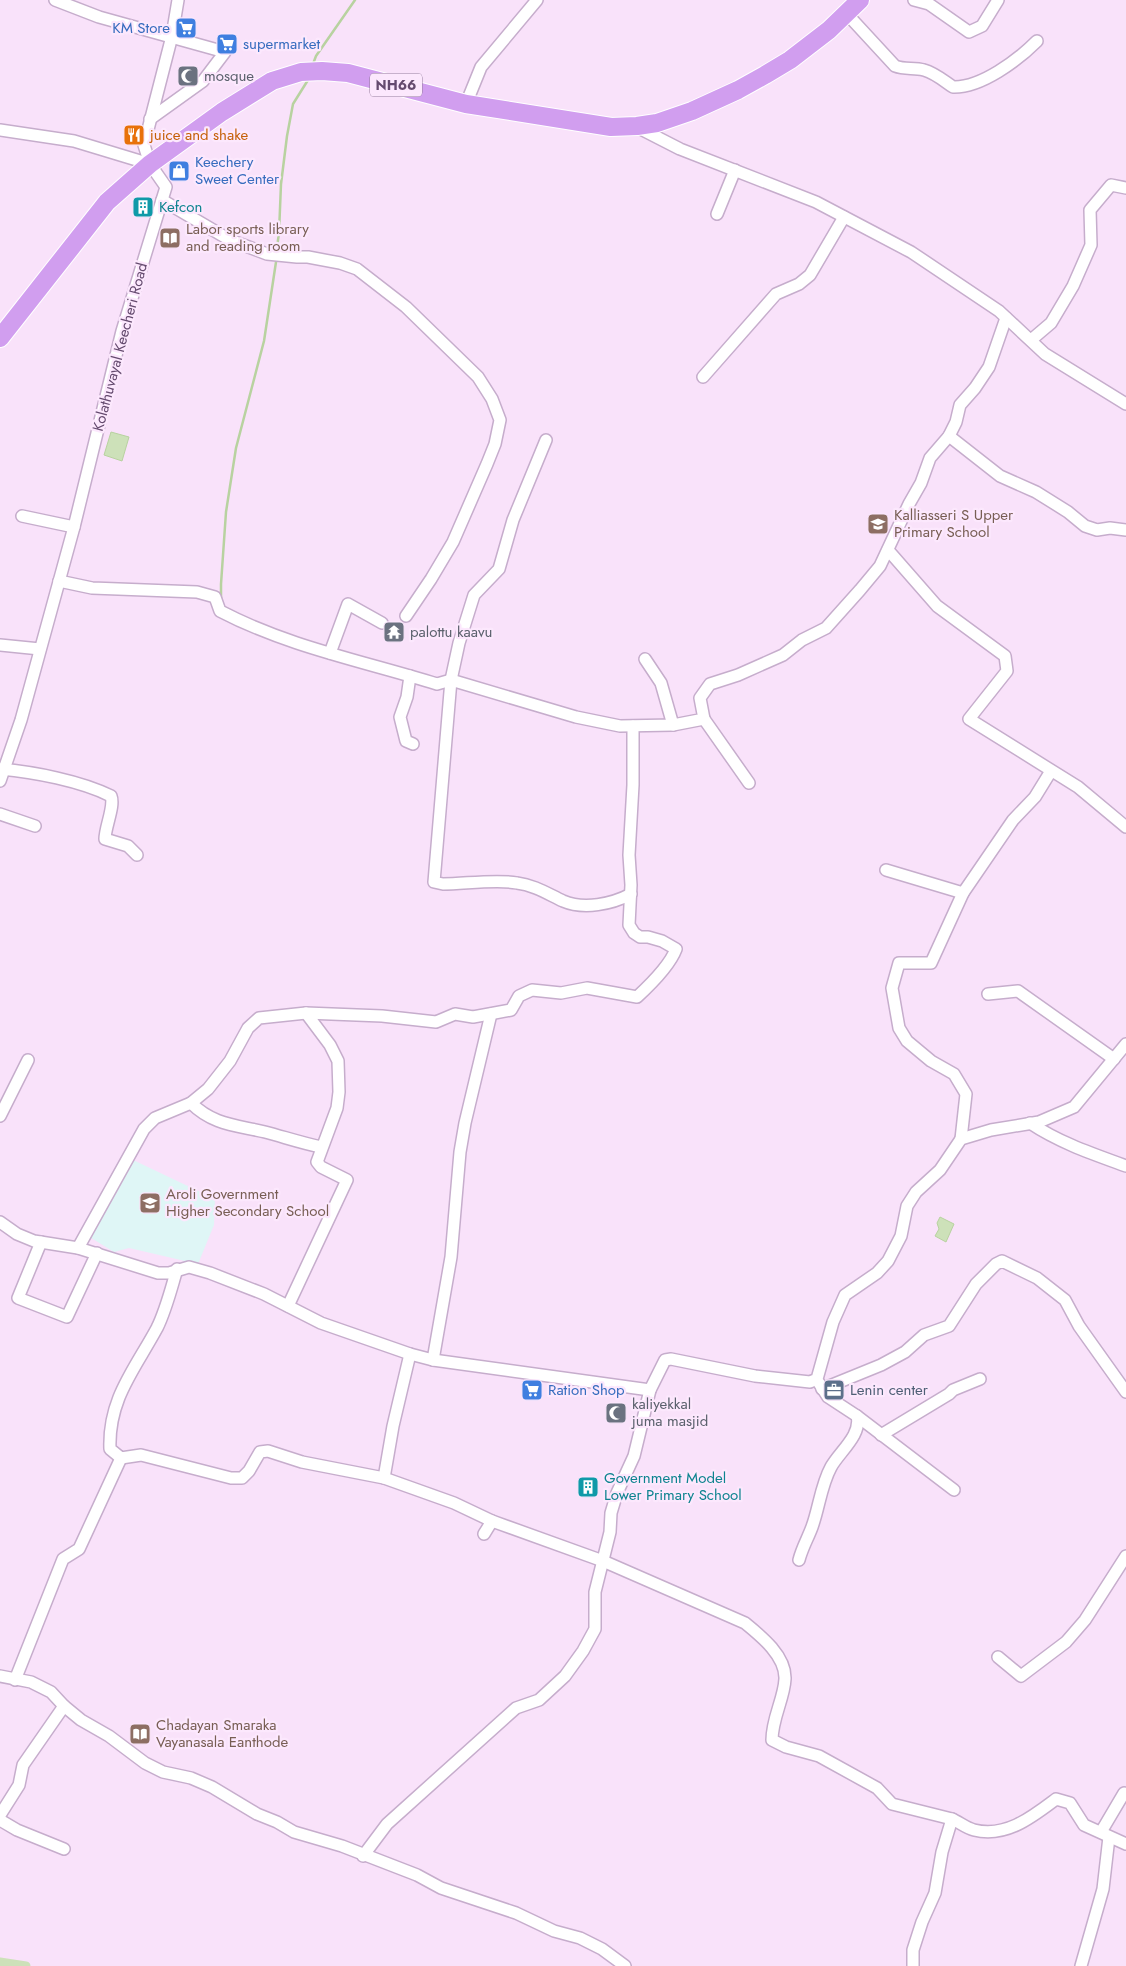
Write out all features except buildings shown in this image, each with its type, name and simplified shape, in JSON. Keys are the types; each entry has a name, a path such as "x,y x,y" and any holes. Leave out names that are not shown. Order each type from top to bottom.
{"highway":[{"name":"NH66","path":"0,338 107,202 150,164 228,108 272,81 301,72 348,73 466,104 611,127 637,126 657,123 692,111 738,90 790,60 846,14 860,0"}],"street":[{"path":"55,0 99,17 226,52 203,81 150,119"},
{"name":"Kolathuvayal Keecheri Road","path":"0,781 2,769 21,720 74,527 122,331 166,187 150,164 144,145 172,36 178,0"},
{"path":"466,104 481,67 537,0"},
{"path":"914,0 935,8 970,32 982,26 998,0"},
{"path":"846,14 895,66 902,69 922,69 931,72 953,87 968,85 986,78 1020,58 1037,41"},
{"path":"637,126 680,149 816,202 911,252 999,311 1045,354 1126,404"},
{"path":"0,130 74,141 150,164"},
{"path":"717,214 735,170"},
{"path":"1031,340 1051,323 1073,286 1091,245 1090,210 1111,185 1126,188"},
{"path":"162,200 230,240 267,254 296,258 308,257 340,263 357,269 406,307 478,377 492,398 500,420 488,464 453,542 406,616"},
{"path":"704,377 776,294 799,284 810,275 844,217"},
{"path":"749,783 704,719 700,698 710,684 738,675 783,655 802,640 826,628 845,609 880,566 909,504 922,483 930,458 949,436 956,422 960,405 975,388 989,367 1006,318"},
{"path":"949,436 1000,476 1036,492 1068,512 1084,526 1097,530 1110,528 1126,530"},
{"path":"546,440 513,520 499,570 474,595 459,643 451,680 434,882 443,884 515,882 534,887 566,902 584,906 620,900 631,894"},
{"path":"22,516 74,527"},
{"path":"888,550 936,606 1005,656 1007,671 969,719 1078,787 1126,827"},
{"path":"59,581 92,588 197,592 215,597 220,611 225,614 295,644 437,684 451,680 576,717 620,726 673,725 704,719"},
{"path":"330,653 348,604 382,623"},
{"path":"0,645 40,649"},
{"path":"644,659 661,683 673,725"},
{"path":"410,676 407,697 400,717 406,741 413,744"},
{"path":"78,1248 144,1129 155,1118 191,1103 208,1089 230,1061 254,1021 259,1018 306,1013 382,1016 436,1022 455,1014 473,1017 511,1010 519,996 532,990 561,993 587,988 638,997 669,962 676,949 662,941 640,937 634,933 629,925 633,726"},
{"path":"2,769 55,778 101,791 111,796 114,802 105,829 105,840 128,846 137,855"},
{"path":"954,1490 857,1416 828,1397 819,1384 833,1322 845,1295 877,1273 888,1261 901,1236 907,1206 916,1192 940,1170 961,1139 966,1094 954,1074 931,1061 907,1041 899,1028 892,988 900,963 932,963 963,893 1013,820 1035,798 1051,770"},
{"path":"0,814 35,826"},
{"path":"886,870 963,893"},
{"path":"988,994 1018,991 1114,1059"},
{"path":"288,1306 346,1180 317,1162 337,1108 339,1092 338,1061 330,1044 306,1013"},
{"path":"433,1360 451,1257 460,1152 491,1014"},
{"path":"961,1139 991,1130 1039,1122 1074,1107 1126,1044"},
{"path":"0,1116 28,1060"},
{"path":"191,1103 207,1117 220,1123 266,1132 321,1148"},
{"path":"1030,1123 1049,1136 1085,1152 1126,1166"},
{"path":"0,1222 17,1234 41,1242 97,1253 158,1273 169,1273 177,1269 189,1267 210,1273 264,1294 321,1323 410,1354 433,1360 650,1390"},
{"path":"41,1242 18,1298 67,1317 97,1253"},
{"path":"363,1856 387,1824 516,1708 539,1700 565,1676 583,1651 595,1629 596,1592 610,1532 611,1513 617,1493 634,1456 650,1390 666,1360 671,1359 754,1376 819,1384 881,1365 905,1352 924,1335 949,1326 976,1284 996,1264 1002,1261 1037,1278 1065,1300 1079,1326 1126,1392"},
{"path":"177,1269 158,1326 117,1400 109,1436 110,1449 121,1458 141,1456 231,1478 242,1478 249,1471 260,1452 268,1451 302,1462 384,1478 454,1503 492,1521 603,1561 745,1623 764,1638 779,1658 785,1678 772,1726 772,1740 786,1747 819,1756 877,1788 892,1804 952,1819 973,1830 1001,1831 1027,1821 1056,1799 1070,1803 1084,1824 1126,1844"},
{"path":"384,1478 393,1426 410,1354"},
{"path":"881,1435 953,1390 980,1379"},
{"path":"799,1560 812,1527 830,1467 844,1446 851,1440 858,1421 857,1416"},
{"path":"15,1680 62,1559 79,1549 121,1458"},
{"path":"484,1534 492,1521"},
{"path":"998,1657 1021,1676 1066,1642 1085,1620 1126,1556"},
{"path":"0,1676 30,1682 51,1692 64,1706 145,1763 163,1772 191,1778 212,1787 257,1814 277,1822 294,1832 342,1846 363,1856 417,1875 441,1888 516,1913 554,1931 580,1938 602,1949 625,1966"},
{"path":"0,1815 19,1785 23,1765 64,1706"},
{"path":"1082,1966 1103,1889 1105,1835 1124,1793"},
{"path":"913,1966 914,1950 922,1922 935,1892 942,1852 952,1819"},
{"path":"0,1820 17,1830 64,1849"}],"shaded area":[{"path":"111,432 129,437 122,461 104,455"},
{"path":"131,1159 215,1199 214,1225 198,1264 129,1248 114,1252 88,1236"},
{"path":"940,1217 954,1224 946,1242 935,1236 939,1229 937,1223"}],"waterway":[{"path":"313,64 316,56 355,0"},
{"path":"277,247 281,184 287,136 293,104 308,80"},
{"path":"221,600 226,512 236,448 264,341 276,262"},
{"path":"0,1962 26,1966"}],"place":[{"name":"KM Store","path":"186,28"},
{"name":"supermarket","path":"227,44"},
{"name":"mosque","path":"188,76"},
{"name":"juice and shake","path":"134,135"},
{"name":"Keechery Sweet Center","path":"179,171"},
{"name":"Kefcon","path":"143,207"},
{"name":"Labor sports library and reading room","path":"170,238"},
{"name":"Kalliasseri S Upper Primary School","path":"878,524"},
{"name":"palottu kaavu","path":"394,632"},
{"name":"Aroli Government Higher Secondary School","path":"150,1203"},
{"name":"Ration Shop","path":"532,1390"},
{"name":"Lenin center","path":"834,1390"},
{"name":"kaliyekkal juma masjid","path":"616,1413"},
{"name":"Government Model Lower Primary School","path":"588,1487"},
{"name":"Chadayan Smaraka Vayanasala Eanthode","path":"140,1734"}]}
